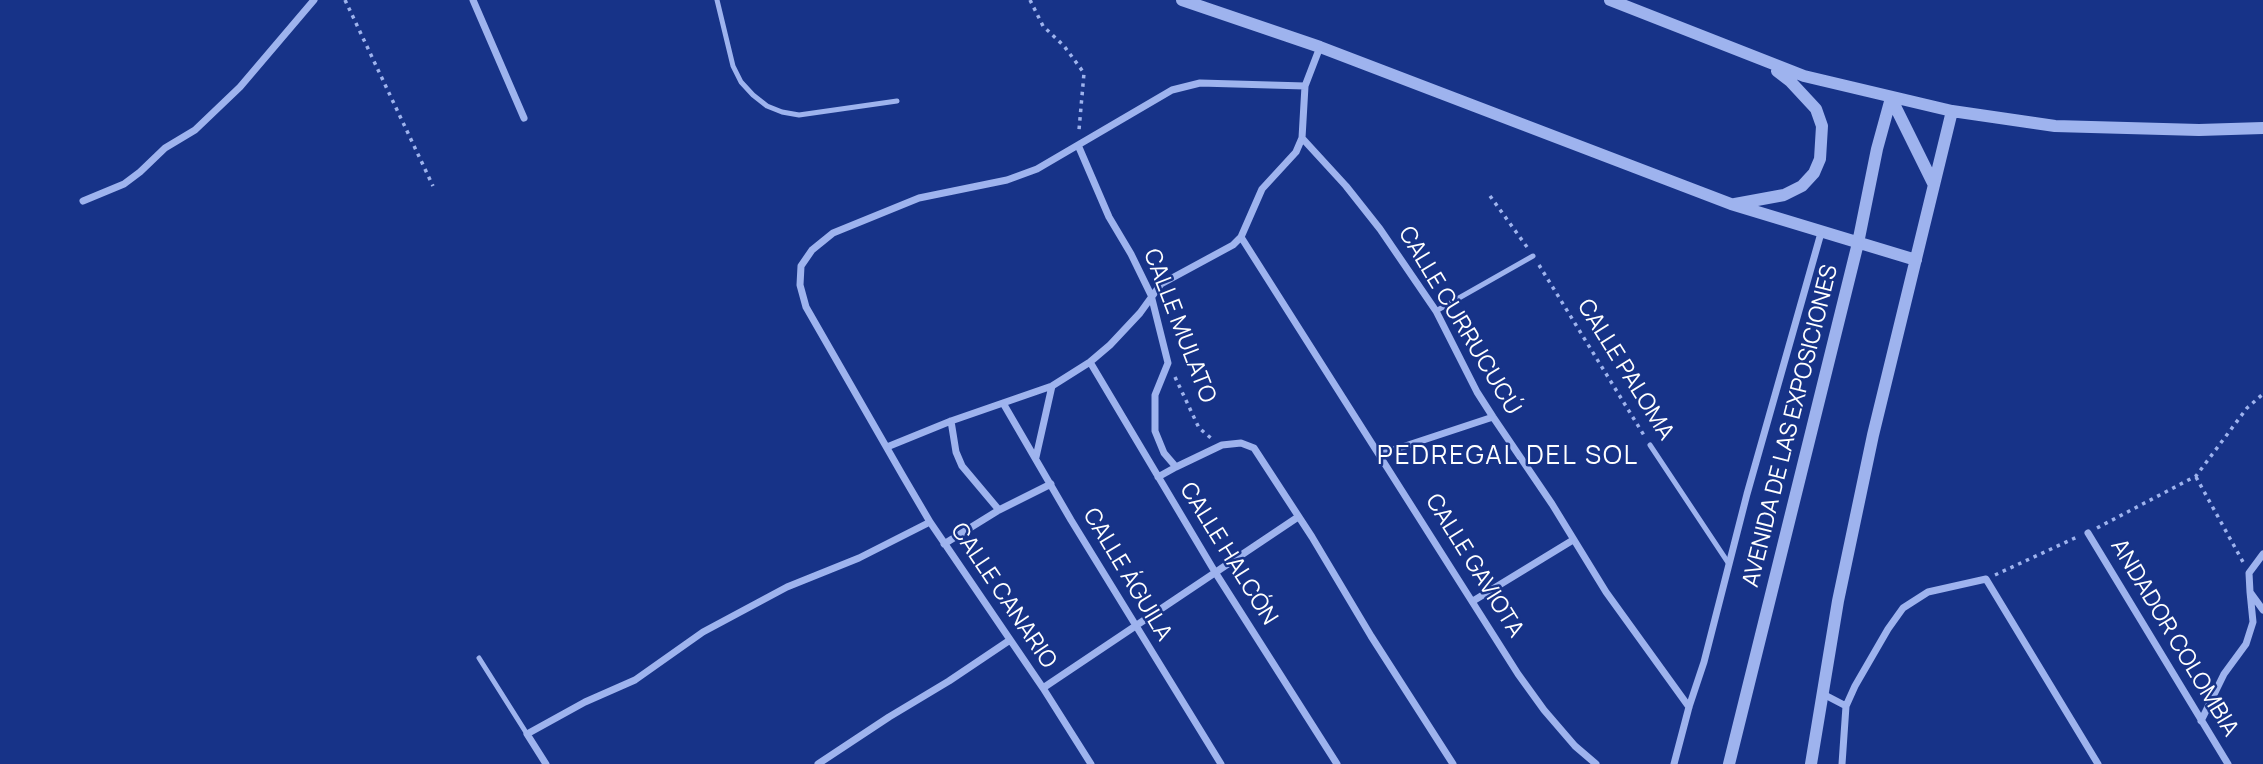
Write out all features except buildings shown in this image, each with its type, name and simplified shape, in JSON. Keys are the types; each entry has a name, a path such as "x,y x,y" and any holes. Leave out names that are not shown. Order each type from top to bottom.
{"street":[{"path":"83,201 124,184 165,148 195,130 240,87 314,0"},
{"path":"474,0 524,118"},
{"path":"1183,0 1320,47 1731,204 1916,260"},
{"path":"1610,0 1767,63 1844,87 1952,111 2055,126 2199,130 2263,128"},
{"path":"887,447 951,421 1052,386 1090,362 1126,329 1151,295 1167,279 1215,256 1241,237 1262,189 1296,152 1302,138 1305,86 1320,47"},
{"path":"1731,204 1762,200 1802,186 1814,173 1821,159 1822,126 1816,110 1790,81 1767,63"},
{"path":"1078,145 1172,90 1200,83 1305,86"},
{"path":"1891,98 1934,184"},
{"name":"AVENIDA DE LAS EXPOSICIONES","path":"1729,764 1891,98"},
{"path":"1811,764 1838,601 1871,447 1952,111"},
{"name":"CALLE CURRUCUCÚ","path":"1302,138 1346,186 1380,229 1436,312 1477,392 1493,417 1552,503 1573,540 1648,653 1689,707"},
{"name":"CALLE MULATO","path":"1078,145 1109,217 1151,295 1168,363"},
{"name":"CALLE CANARIO","path":"1078,145 1037,169 1007,180 919,198 833,233 812,250 801,266 800,285 806,307 930,522 1043,688 1091,764"},
{"path":"1674,764 1821,233"},
{"name":"CALLE GAVIOTA","path":"1241,237 1544,710 1575,746 1596,764"},
{"name":"CALLE HALCÓN","path":"1090,362 1215,572 1337,764"},
{"path":"1168,363 1155,395 1155,431 1164,453 1175,467"},
{"path":"1036,457 1052,386"},
{"name":"CALLE ÁGUILA","path":"1003,404 1221,764"},
{"path":"1381,454 1493,417"},
{"path":"951,421 956,452 962,466 999,510"},
{"path":"1158,477 1222,445 1241,443 1254,448 1453,764"},
{"path":"944,544 999,510 1051,484"},
{"path":"1043,688 1298,517"},
{"path":"546,764 527,734 585,702 635,680 703,632 787,587 859,558 930,522"},
{"name":"ANDADOR COLOMBIA","path":"2088,533 2228,764"},
{"path":"1473,601 1573,540"},
{"path":"2201,721 2224,674 2246,644 2253,622 2249,573 2263,554"},
{"path":"1842,764 1846,706 1855,685 1903,608 1928,592 1986,579 2098,764"},
{"path":"2250,592 2263,610"},
{"path":"818,764 1010,640"},
{"path":"1823,694 1846,706"}],"lane":[{"path":"717,0 733,66 747,89 767,106 799,115 897,101"},
{"path":"1436,312 1533,256"},
{"name":"CALLE PALOMA","path":"1650,444 1729,564"},
{"path":"479,658 527,734"}],"path":[{"path":"345,0 433,186"},
{"path":"1030,0 1043,26 1064,46 1084,73 1078,145"},
{"name":"CALLE PALOMA","path":"1490,196 1533,256 1650,444"},
{"name":"CALLE MULATO","path":"1168,363 1199,428 1222,445"},
{"path":"1986,579 2088,533 2196,476 2247,408 2263,394"},
{"path":"2196,476 2249,573"}],"district":[{"name":"PEDREGAL DEL SOL","path":"1508,457"}]}
